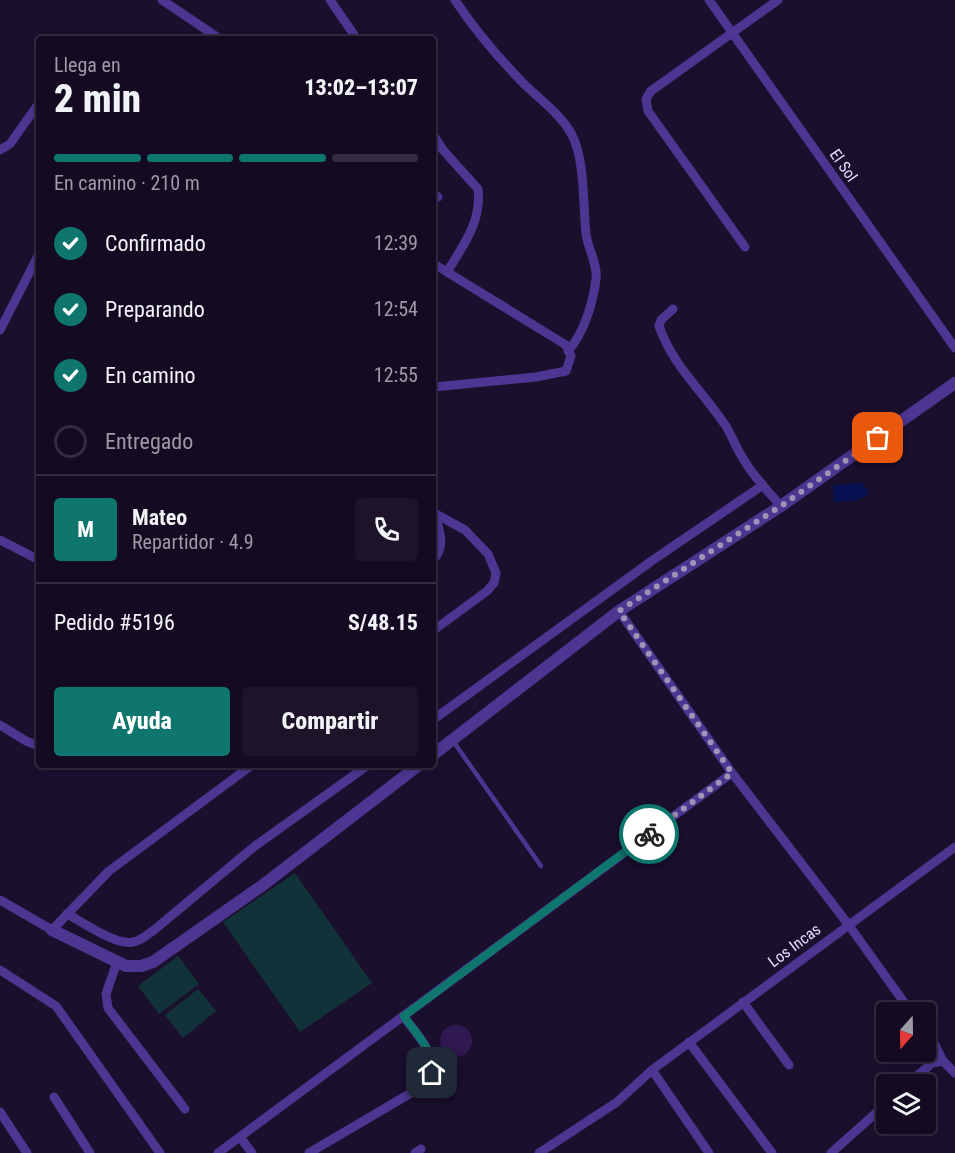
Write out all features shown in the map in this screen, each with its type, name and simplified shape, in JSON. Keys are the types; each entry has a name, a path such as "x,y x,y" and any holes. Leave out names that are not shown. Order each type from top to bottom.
{"street":[{"path":"162,0 216,36"},
{"path":"330,0 355,36"},
{"path":"455,0 513,72 572,134 577,147 586,203 586,235 597,276 581,330 568,351"},
{"name":"El Sol","path":"708,0 955,348"},
{"path":"745,247 645,104 651,91 778,0"},
{"path":"0,150 10,144 36,107"},
{"path":"436,139 478,189 479,196 478,212 472,231 447,272"},
{"path":"0,330 36,260"},
{"path":"436,265 566,345 571,356 566,371 536,377 436,387"},
{"path":"673,309 661,320 659,326 663,338 676,361 723,422 741,456 781,506"},
{"path":"436,752 619,611 781,506 955,382"},
{"path":"436,718 653,560 763,485"},
{"path":"436,514 465,530 488,554 496,573 494,583 487,591 436,629"},
{"path":"436,520 442,541 436,557"},
{"path":"0,540 36,558"},
{"path":"619,611 732,773 848,924 904,1002"},
{"path":"0,725 36,745"},
{"path":"52,930 109,871 248,768"},
{"path":"68,914 120,942 138,941 255,846 364,768"},
{"path":"0,900 52,930 117,962 126,966 141,966 153,962 263,885 415,768"},
{"path":"218,1153 732,773"},
{"name":"Los Incas","path":"539,1153 617,1102 652,1070 689,1042 955,847"},
{"path":"117,962 106,994 108,1008 185,1109"},
{"path":"0,970 56,1006 160,1153"},
{"path":"743,1002 789,1065"},
{"path":"309,1153 411,1093 424,1084 432,1073 433,1064 429,1052 404,1016"},
{"path":"689,1042 772,1153"},
{"path":"936,1047 943,1061 955,1073"},
{"path":"919,1074 932,1063 943,1061"},
{"path":"652,1070 709,1153"},
{"path":"54,1097 90,1153"},
{"path":"0,1112 27,1153"},
{"path":"830,1152 876,1113"},
{"path":"240,1137 252,1153"}],"lane":[{"path":"452,740 541,866"}],"green space":[{"path":"295,873 372,983 300,1032 223,922"},
{"path":"178,956 199,984 159,1014 138,986"},
{"path":"198,989 216,1011 183,1038 165,1015"}],"shaded area":[{"path":"863,483 868,494 859,500 834,502 833,485"}],"building":[{"path":"456,1025 467,1030 472,1041 467,1052 456,1057 445,1052 440,1041 445,1030"}],"way so far":[{"path":"649,834 732,773 619,611 781,506 878,438"}],"route":[{"path":"432,1073 433,1064 429,1052 404,1016 649,834"}]}
